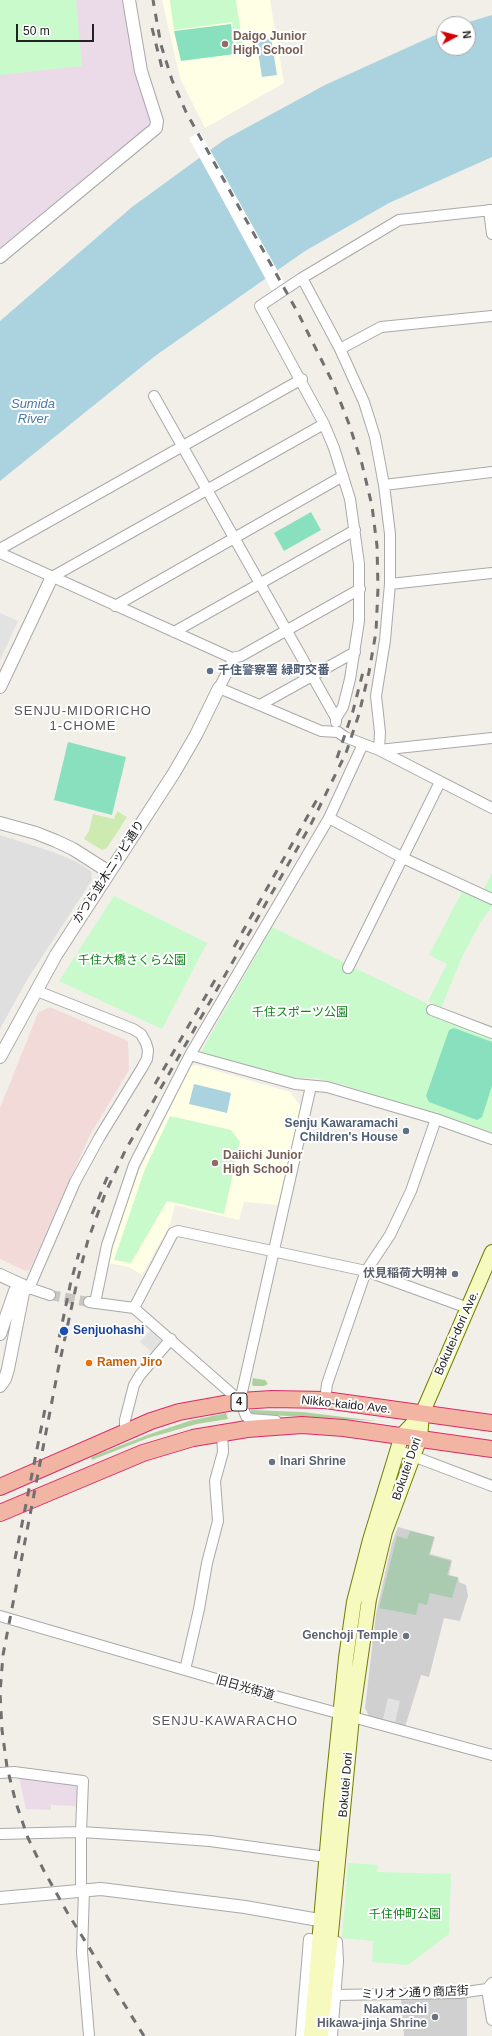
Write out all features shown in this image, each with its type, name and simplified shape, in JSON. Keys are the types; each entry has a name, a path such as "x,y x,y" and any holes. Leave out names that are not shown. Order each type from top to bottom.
{"highway":[{"name":"Nikko-kaido Ave.","path":"1,1486 124,1432 179,1412 240,1401 272,1399 325,1400 492,1423"},
{"name":"Nikko-kaido Ave.","path":"0,1513 143,1453 193,1438 272,1426 302,1425 344,1428 399,1442 420,1438 492,1449"}],"main road":[{"name":"Bokutei-dori Ave.","path":"422,1414 492,1252"},
{"name":"Bokutei Dori","path":"326,1921 326,1857 347,1716 359,1659 369,1599 385,1532 420,1438 422,1414"},
{"name":"Bokutei Dori","path":"311,2036 324,1941 347,1716 346,1658 354,1602 370,1540 399,1442 422,1414"},
{"name":"Bokutei Dori","path":"322,2036 324,1941"}],"street":[{"path":"0,257 156,128 157,121 141,71 129,0"},
{"path":"336,718 343,707 355,652 360,589 359,564 350,499 334,448 324,424 302,379 260,306 302,278 399,220 491,210 492,234"},
{"path":"302,278 340,349 364,402 375,437 384,485 390,534 390,584 385,640 376,696 380,732 378,750"},
{"path":"340,349 381,327 492,316"},
{"path":"0,549 302,379"},
{"path":"154,396 206,491 336,718 338,732"},
{"path":"0,687 52,577 324,424"},
{"path":"384,485 492,472"},
{"path":"115,606 343,476"},
{"path":"174,632 355,530"},
{"path":"0,553 232,658 241,656 360,589"},
{"path":"390,584 492,573"},
{"path":"260,705 355,652"},
{"path":"232,658 231,665 219,688 321,731 338,732 345,737 378,750 492,808"},
{"name":"かつら並木ニッピ通り","path":"0,1057 56,955 178,766 196,735 219,688"},
{"path":"378,750 492,738"},
{"path":"302,1425 250,1419 246,1416 240,1401 134,1308 92,1302 107,1245 134,1165 190,1055 329,818 363,744"},
{"path":"348,968 440,782"},
{"path":"329,818 403,858 492,899"},
{"path":"0,823 56,841 73,849 109,872"},
{"path":"0,1386 5,1379 8,1369 23,1293 75,1182 99,1138 147,1059 148,1050 141,1034 133,1029 37,992"},
{"path":"432,1010 492,1033"},
{"path":"190,1055 295,1084 327,1087 436,1119 492,1139"},
{"path":"240,1401 312,1086"},
{"path":"325,1400 327,1384 366,1271 390,1234 408,1198 436,1119"},
{"path":"134,1308 172,1233 178,1231 366,1271 468,1308"},
{"path":"0,1275 26,1287 50,1295"},
{"path":"0,1334 15,1291 26,1287"},
{"path":"124,1432 125,1420 134,1385 171,1339"},
{"path":"184,1670 199,1608 207,1563 218,1521 215,1481 224,1446 222,1433"},
{"path":"399,1442 413,1456 492,1486"},
{"name":"旧日光街道","path":"0,1616 184,1670 492,1755"},
{"path":"0,1773 14,1772 83,1781 81,1832 82,1952 89,2036"},
{"path":"0,1834 81,1832 210,1841 326,1857"},
{"path":"0,1898 101,1889 245,1907 326,1921"},
{"path":"301,2036 309,1939 337,1942 338,1961 332,2036"},
{"path":"489,1986 492,2020"},
{"name":"ミリオン通り商店街","path":"335,1994 459,1993 489,1986"}],"shaded area":[{"path":"0,0 124,0 136,68 151,123 150,126 0,250"},
{"name":"Daigo Junior High School","path":"162,0 270,0 284,83 205,128 180,78"},
{"path":"0,613 18,621 0,660"},
{"path":"0,835 53,852 75,861 91,871 92,880 27,980 0,1029"},
{"path":"50,1007 128,1041 129,1070 89,1137 30,1269 26,1271 0,1259 0,1108 38,1013"},
{"name":"Daiichi Junior High School","path":"196,1065 290,1092 301,1107 278,1205 244,1202 239,1220 175,1205 170,1225 142,1275 129,1267 108,1263 119,1226 139,1171 191,1066"},
{"path":"151,1330 162,1341 152,1352 140,1342"},
{"name":"Genchoji Temple","path":"398,1527 435,1537 430,1554 452,1560 449,1575 458,1577 459,1582 466,1585 468,1596 460,1621 444,1618 429,1677 421,1675 405,1727 370,1718 365,1708 376,1614 392,1543"},
{"path":"410,1531 434,1537 429,1555 451,1561 447,1575 458,1578 452,1598 430,1593 427,1605 419,1603 416,1615 379,1608 397,1536 407,1539"},
{"path":"388,1698 400,1701 395,1722 383,1719"},
{"path":"19,1777 78,1785 76,1806 51,1805 51,1810 26,1809"},
{"name":"Nakamachi Hikawa-jinja Shrine","path":"467,1995 467,2036 404,2036 401,1998"}],"green space":[{"path":"0,0 76,0 82,66 0,75"},
{"path":"170,0 236,0 244,54 237,55 232,22 174,30"},
{"path":"231,24 235,54 181,61 174,31"},
{"path":"311,512 321,530 284,551 274,533"},
{"path":"68,742 126,757 112,815 54,800"},
{"path":"117,811 127,817 107,848 102,850 84,839 89,831 93,814 114,819"},
{"path":"492,873 492,907 480,923 462,957 441,1008 428,1001 447,964 429,955 463,890 479,898"},
{"name":"千住大橋さくら公園","path":"114,896 207,943 162,1029 59,981"},
{"name":"千住スポーツ公園","path":"272,927 426,1003 437,1015 492,1036 492,1133 344,1085 315,1078 291,1078 201,1052"},
{"path":"454,1028 492,1042 492,1086 482,1117 477,1120 429,1102 426,1096 449,1030"},
{"path":"170,1116 231,1130 240,1142 224,1214 167,1201 131,1263 114,1260 145,1169"},
{"path":"253,1378 265,1380 268,1384 264,1386 253,1386"},
{"path":"251,1410 302,1412 377,1421 251,1414"},
{"path":"226,1413 228,1419 197,1424 148,1438 92,1460 91,1457 150,1434 189,1421"},
{"name":"千住仲町公園","path":"348,1863 378,1865 377,1872 451,1874 449,1934 408,1965 372,1962 373,1941 342,1938"}],"water":[{"name":"Sumida River","path":"492,15 492,157 389,203 305,251 155,356 0,481 0,321 132,207 224,140 325,85 436,35 436,56 476,56 476,20"},
{"path":"271,37 277,75 262,77 256,39"},
{"path":"194,1084 231,1093 227,1113 189,1104"}],"pier":[{"path":"200,132 289,291 276,298 189,138"}],"tunnel":[{"path":"50,1295 89,1302"}],"railway":[{"path":"144,2036 67,1912 44,1871 28,1838 16,1803 7,1767 2,1730 0,1693 3,1655 58,1370 77,1282 88,1240 105,1194 125,1151 310,826 346,753 359,714 369,672 376,632 378,588 377,546 372,506 362,464 349,424 333,383 298,313 186,112 172,80 161,45 153,0"},
{"path":"152,28 162,68"},
{"path":"337,758 353,711 364,668"},
{"path":"234,947 319,796"},
{"path":"155,1084 219,973"},
{"path":"92,1214 109,1173"},
{"path":"56,1353 71,1281 79,1253"},
{"path":"15,1559 46,1404"}],"place":[{"name":"Daigo Junior High School","path":"225,44"},
{"name":"千住警察署 緑町交番","path":"210,671"},
{"name":"Senju Kawaramachi Children's House","path":"406,1131"},
{"name":"Daiichi Junior High School","path":"215,1163"},
{"name":"伏見稲荷大明神","path":"455,1274"},
{"name":"Senjuohashi","path":"64,1331"},
{"name":"Ramen Jiro","path":"89,1363"},
{"name":"Inari Shrine","path":"272,1462"},
{"name":"Genchoji Temple","path":"406,1636"},
{"name":"Nakamachi Hikawa-jinja Shrine","path":"435,2017"}],"district":[{"name":"SENJU-MIDORICHO 1-CHOME","path":"83,718"},
{"name":"SENJU-KAWARACHO","path":"225,1721"}]}
